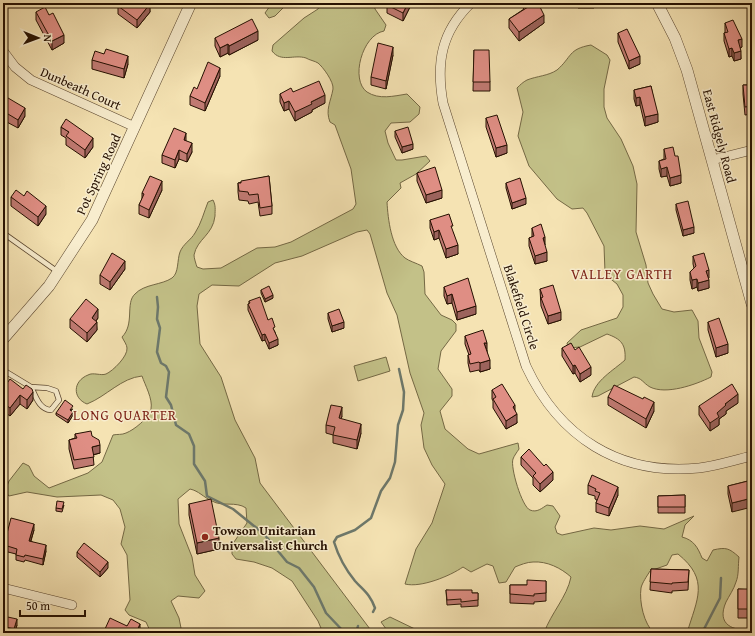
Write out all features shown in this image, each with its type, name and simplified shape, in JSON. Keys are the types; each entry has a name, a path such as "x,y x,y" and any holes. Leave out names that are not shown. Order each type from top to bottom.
{"street":[{"name":"Pot Spring Road","path":"3,339 37,302 59,273 92,220 191,3"},
{"name":"Blakefield Circle","path":"471,3 456,18 442,48 440,86 443,103 519,344 535,385 548,406 565,425 584,440 606,453 629,463 652,468 691,468 720,464 752,456"},
{"name":"East Ridgely Road","path":"658,3 675,38 687,70 752,304"},
{"name":"Dunbeath Court","path":"3,51 15,67 31,80 135,127"},
{"path":"712,160 752,150"},
{"path":"3,588 72,605"}],"lane":[{"path":"3,233 59,273"},
{"path":"3,370 31,387 47,388 56,391 59,400 56,406 51,410 46,410 37,402 31,387"}],"shaded area":[{"path":"272,3 288,3 275,16 269,18 265,13"},
{"path":"321,3 374,3 375,9 386,25 384,31 376,34 364,49 359,68 359,78 362,86 367,92 376,96 387,97 407,94 420,107 419,114 410,122 391,123 385,131 388,143 396,160 426,156 430,161 416,174 400,183 401,188 387,202 387,209 389,224 396,247 405,258 422,266 424,272 425,294 441,315 452,320 456,324 456,331 441,351 438,369 452,389 452,396 440,411 445,429 468,449 479,454 518,443 519,449 513,458 513,470 520,495 527,507 533,511 539,510 547,505 553,506 560,516 555,527 557,533 562,535 594,528 611,530 640,526 664,529 694,516 685,525 682,537 690,540 695,545 702,558 707,561 713,550 721,549 730,550 739,557 737,579 726,602 723,610 723,616 728,625 733,628 752,630 752,633 687,633 697,600 698,581 688,563 678,554 672,555 667,565 650,571 642,586 641,600 643,612 647,624 654,633 544,633 563,598 571,577 549,564 531,562 515,567 506,582 499,583 493,566 487,564 471,572 463,567 451,574 427,583 412,585 405,584 416,549 432,523 445,484 432,465 424,448 421,425 424,413 410,373 397,315 387,293 370,234 367,230 357,232 302,256 275,263 239,286 212,285 199,294 197,306 200,344 221,377 235,420 255,458 260,483 373,633 323,633 318,621 292,581 272,568 254,562 236,559 232,554 232,545 247,523 246,508 238,505 216,503 190,489 178,499 179,524 192,557 195,575 205,591 199,598 178,596 171,601 179,618 182,633 151,633 146,622 129,615 125,610 130,600 127,555 121,544 125,527 120,509 113,500 101,495 57,497 27,492 9,496 5,491 9,481 23,463 29,466 34,476 49,488 88,473 102,462 113,435 123,434 129,431 141,423 150,412 151,401 142,376 127,380 87,404 79,398 76,390 77,385 79,381 90,374 106,374 116,367 123,359 127,348 122,337 128,326 132,298 143,288 168,280 174,276 177,270 180,252 201,222 208,202 213,200 215,204 214,222 198,245 194,255 197,267 203,269 221,268 257,248 275,247 291,242 353,209 356,204 351,169 335,125 330,122 328,113 333,89 330,79 317,62 301,57 279,57 272,51 273,45 304,18 318,9"},
{"path":"591,45 607,55 610,60 604,89 604,107 607,118 621,139 633,166 637,184 636,232 646,265 648,283 662,309 674,312 692,310 698,321 699,338 712,372 711,377 689,386 664,390 657,389 650,387 634,377 598,396 592,397 596,386 600,381 625,360 625,350 622,343 616,338 607,334 580,347 568,348 567,343 581,330 617,318 623,307 623,295 617,284 608,277 605,272 604,246 587,213 583,208 572,209 557,199 529,166 518,136 523,112 517,88 527,80 550,74 557,70 574,51"},
{"path":"386,357 390,371 358,381 354,366"},
{"path":"390,617 419,631 440,633 389,633 381,622"}],"building":[{"path":"120,3 150,4 137,20 118,6"},
{"path":"387,3 408,3 403,13 387,5"},
{"path":"525,3 538,3 544,15 519,32 509,19 528,7"},
{"path":"45,7 49,15 53,13 64,35 52,41 36,12"},
{"path":"252,19 258,31 229,46 228,44 220,48 215,38"},
{"path":"733,20 742,39 738,40 741,51 734,53 732,48 729,49 724,33 728,32 725,23"},
{"path":"627,29 640,56 629,61 618,33"},
{"path":"378,43 393,47 386,81 371,77"},
{"path":"106,49 128,56 124,69 92,60 95,51 104,54"},
{"path":"474,50 489,50 490,82 473,82"},
{"path":"208,62 220,68 205,103 190,96 194,87 197,89"},
{"path":"319,81 325,95 311,102 312,104 295,112 289,101 284,103 280,94 291,88 293,92"},
{"path":"743,85 752,85 752,106 745,107"},
{"path":"651,86 658,114 645,117 640,97 636,98 634,90"},
{"path":"3,95 25,108 18,120 3,111"},
{"path":"497,115 507,145 496,148 486,118"},
{"path":"66,119 93,138 85,150 66,136 69,132 61,127"},
{"path":"408,127 413,144 402,147 395,131"},
{"path":"174,128 186,133 184,140 192,143 187,154 179,150 175,160 162,155"},
{"path":"673,147 675,156 678,156 681,175 670,178 667,167 661,169 659,161 666,159 664,149"},
{"path":"435,167 442,190 426,195 417,173"},
{"path":"150,176 162,181 149,210 139,205 144,194 142,193"},
{"path":"269,176 272,206 260,208 258,194 249,195 248,192 239,191 238,183 241,183 241,181"},
{"path":"520,178 526,198 512,203 506,183"},
{"path":"16,190 24,196 27,191 46,206 38,217 11,197"},
{"path":"688,201 694,227 683,230 676,204"},
{"path":"449,214 453,226 451,226 458,245 446,249 439,230 434,232 430,220"},
{"path":"541,224 547,252 535,256 529,238 534,236 532,228"},
{"path":"112,253 125,261 110,282 100,275"},
{"path":"704,253 709,270 706,271 709,280 698,283 697,279 692,280 690,272 696,266 693,256"},
{"path":"468,278 476,306 457,312 452,294 447,296 444,287"},
{"path":"553,285 561,312 548,316 541,298 543,297 540,289"},
{"path":"269,286 273,295 265,299 261,290"},
{"path":"260,297 268,320 272,318 275,327 273,328 278,339 269,343 265,334 262,335 248,304 250,303 249,301"},
{"path":"86,299 98,309 92,318 97,322 87,333 70,319"},
{"path":"339,309 344,322 332,326 328,313"},
{"path":"719,318 728,344 716,348 708,322"},
{"path":"483,330 487,343 484,343 490,360 470,364 468,355 471,354 465,336"},
{"path":"571,343 575,350 579,347 591,367 580,374 575,365 573,366 562,348"},
{"path":"10,379 23,389 26,385 32,389 33,392 27,400 20,395 10,408 3,403 3,389"},
{"path":"502,384 515,405 513,407 517,414 506,421 493,399 496,397 492,390"},
{"path":"732,384 738,394 725,404 726,405 717,413 719,417 710,423 699,406"},
{"path":"614,385 643,399 644,397 654,402 646,419 608,397"},
{"path":"65,400 73,406 70,410 73,412 68,420 56,413"},
{"path":"331,405 342,407 339,418 361,424 357,440 333,435 335,427 326,425"},
{"path":"91,431 92,436 99,440 100,445 92,447 94,457 74,460 69,440 77,438 75,434"},
{"path":"529,449 544,466 546,464 553,472 540,484 533,476 536,473 521,457"},
{"path":"592,475 618,487 609,508 596,503 600,493 588,485"},
{"path":"752,480 752,498 732,503 728,486"},
{"path":"685,495 685,507 658,507 658,496"},
{"name":"Towson Unitarian Universalist Church","path":"211,499 219,538 197,543 189,504"},
{"path":"57,501 64,502 62,509 56,508"},
{"path":"11,518 34,524 29,541 46,545 43,559 25,555 24,557 16,555 17,549 4,545"},
{"path":"84,543 108,562 100,572 77,552"},
{"path":"651,569 689,570 688,582 672,584 650,582"},
{"path":"527,580 546,581 546,593 534,594 534,596 510,594 510,585 527,585"},
{"path":"738,589 752,590 752,605 749,605 749,609 738,609"},
{"path":"446,590 472,590 472,593 478,593 478,600 461,602 461,599 447,600"},
{"path":"3,616 17,619 14,629 6,627 5,633 3,632"},
{"path":"110,618 127,626 131,619 140,624 136,633 112,633 105,629"}],"waterway":[{"path":"157,297 157,319 160,328 157,352 161,363 166,366 169,372 166,397 171,405 176,425 189,434 194,446 194,464 205,481 207,496 233,509 264,534 287,562 299,568 314,587 326,613 345,633"},
{"path":"373,612 375,608 371,599 348,572 334,542 337,537 355,530 371,518 381,491 390,478 395,462 398,425 403,410 404,392 399,369"},
{"path":"702,633 720,598 721,578"},
{"path":"356,633 358,626"}],"place":[{"name":"Towson Unitarian Universalist Church","path":"205,537"}],"district":[{"name":"VALLEY GARTH","path":"622,274"},
{"name":"LONG QUARTER","path":"125,415"}]}
